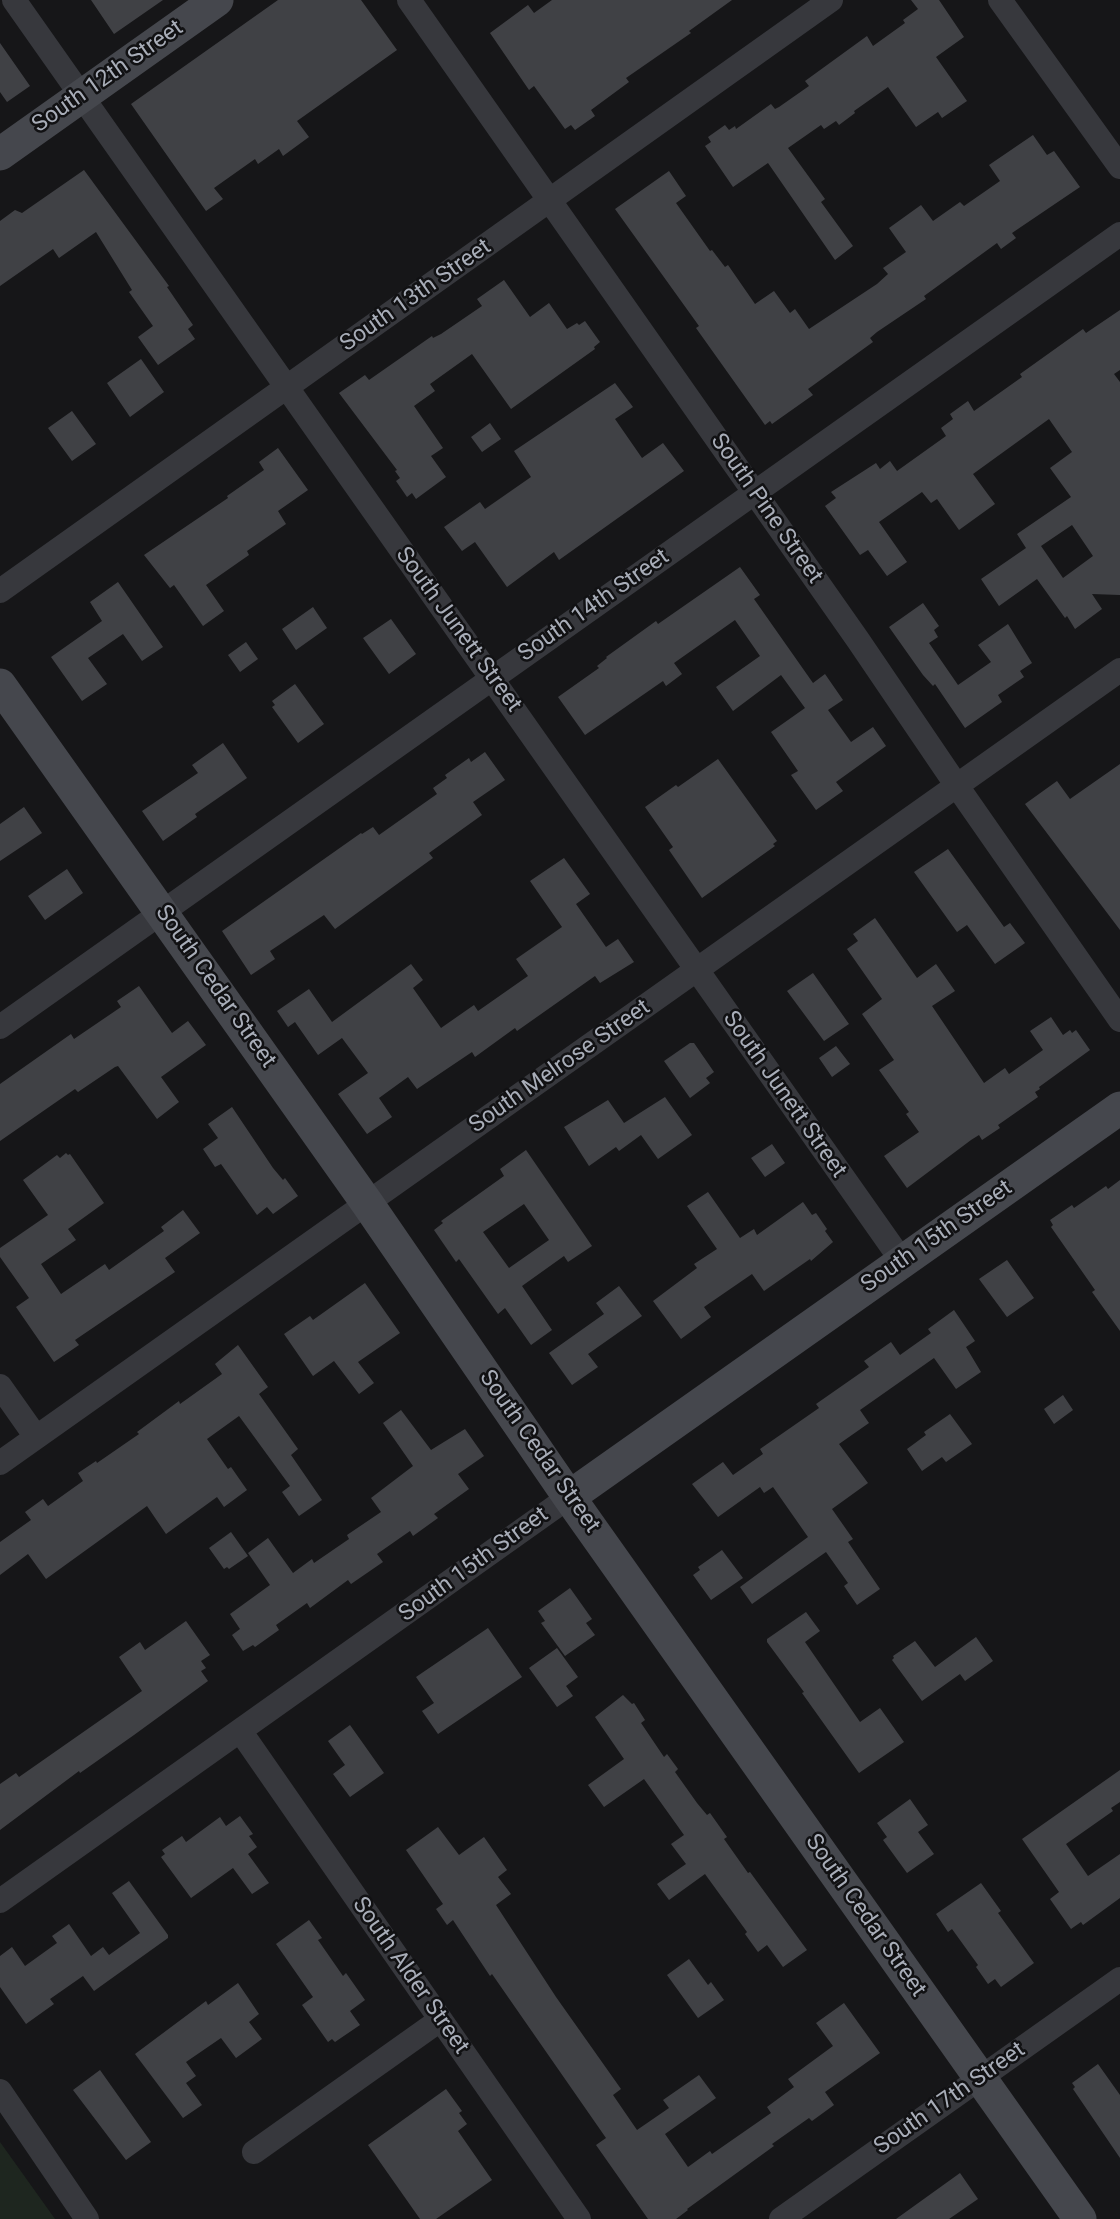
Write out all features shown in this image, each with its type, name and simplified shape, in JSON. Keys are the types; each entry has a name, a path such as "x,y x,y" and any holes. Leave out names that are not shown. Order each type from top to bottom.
{"main road":[{"name":"South 12th Street","path":"0,154 217,0"},
{"name":"South Cedar Street","path":"0,685 367,1203 569,1497 1080,2219"},
{"name":"South 15th Street","path":"569,1497 1120,1108"}],"street":[{"name":"South Junett Street","path":"14,0 902,1261"},
{"name":"South Pine Street","path":"409,0 859,640 1120,1020"},
{"name":"South 13th Street","path":"0,591 831,0"},
{"path":"1000,0 1120,167"},
{"name":"South 14th Street","path":"0,1027 1120,234"},
{"name":"South Melrose Street","path":"0,1463 1120,670"},
{"path":"0,1386 36,1437"},
{"name":"South 15th Street","path":"0,1901 569,1497"},
{"name":"South Alder Street","path":"241,1732 579,2219"},
{"name":"South 17th Street","path":"780,2219 1120,1979"},
{"path":"254,2152 440,2020"},
{"path":"0,2091 87,2219"}],"shaded area":[{"path":"0,2142 55,2219 0,2219"}],"building":[{"path":"91,0 163,0 114,34"},
{"path":"278,0 361,0 397,50 297,121 309,137 283,156 279,149 258,164 255,159 214,188 223,199 206,211 131,104"},
{"path":"552,0 732,0 689,31 691,33 626,78 629,82 591,110 595,116 575,130 571,125 565,129 534,86 529,90 490,33 528,5 534,13"},
{"path":"911,0 939,0 964,37 936,57 967,101 942,118 938,112 916,127 888,87 839,125 836,121 824,129 821,125 788,148 825,199 821,202 853,246 835,260 768,163 733,187 705,146 711,142 708,137 725,125 729,130 735,126 736,129 771,104 775,109 779,107 809,86 805,81 867,36 873,46 905,23 903,20 918,9"},
{"path":"0,43 30,86 7,102 0,92"},
{"path":"1033,135 1047,155 1054,151 1080,187 1012,233 1016,238 1001,249 997,243 924,296 926,299 877,332 870,338 873,342 808,389 813,395 772,424 770,421 765,425 696,328 699,326 615,209 669,171 686,196 676,203 710,251 712,250 725,267 728,265 755,304 774,291 790,313 795,309 809,329 877,284 888,274 883,268 906,252 889,228 921,205 933,221 960,202 964,206 1000,181 989,165"},
{"path":"84,170 169,286 167,287 193,325 188,329 195,339 158,365 138,337 153,326 129,292 132,290 96,232 59,258 53,249 0,286 0,221 15,210 22,213"},
{"path":"504,280 530,317 549,303 567,329 585,321 600,342 595,349 511,409 472,354 430,384 435,391 414,406 443,448 431,456 446,477 416,499 412,493 407,497 396,481 400,478 395,471 397,470 339,393 365,375 369,380 432,336 433,338 441,334 482,306 477,299"},
{"path":"1120,310 1120,370 1114,374 1120,382 1120,595 1092,594 1102,609 1075,629 1037,579 999,606 981,579 1026,548 1017,534 1071,497 1050,468 1072,452 1049,419 973,474 995,504 959,530 937,499 931,503 922,492 879,522 907,562 887,576 868,550 860,555 825,506 836,498 831,492 876,463 880,469 890,461 897,471 946,436 941,428 953,419 950,414 968,401 974,411 1083,329 1086,333","holes":["1072,525 1093,556 1063,578 1041,546"]},
{"path":"141,359 164,392 130,417 107,383"},
{"path":"615,383 633,407 615,419 642,458 663,443 684,471 559,560 554,552 507,587 475,542 462,551 444,527 480,502 485,509 531,477 514,451"},
{"path":"72,411 96,444 72,461 48,428"},
{"path":"490,423 501,439 482,452 471,437"},
{"path":"278,448 308,490 278,511 286,524 247,551 249,555 206,585 224,611 203,626 174,585 170,588 144,555 264,470 259,462"},
{"path":"740,567 760,595 754,599 813,683 825,674 843,700 828,710 851,742 873,727 886,746 836,782 843,791 816,810 791,775 798,771 771,732 805,708 781,675 733,711 716,687 760,656 735,620 674,663 682,674 666,686 663,681 585,735 558,697 599,668 597,666 606,657 656,621 658,624"},
{"path":"118,582 163,647 142,661 123,634 88,658 107,684 82,701 51,657 102,621 90,602"},
{"path":"923,603 939,626 934,630 938,637 929,643 958,685 991,662 978,645 1008,624 1032,663 1020,671 1024,677 998,695 1002,702 965,728 935,684 933,686 923,675 889,627"},
{"path":"313,607 327,628 296,650 282,629"},
{"path":"391,619 416,654 389,674 363,638"},
{"path":"246,642 258,659 240,672 228,655"},
{"path":"295,684 324,724 298,743 272,707 275,705 272,701"},
{"path":"223,743 247,778 195,814 197,817 163,841 142,811 198,773 192,765"},
{"path":"485,752 505,780 473,802 482,815 429,853 433,858 335,929 324,915 270,951 275,959 251,975 222,931 361,833 373,827 379,835 437,794 433,788 447,778 445,775 469,758 471,762"},
{"path":"718,759 777,841 773,844 775,846 702,898 669,850 673,847 645,807"},
{"path":"1120,764 1120,930 1025,804 1057,781 1070,799"},
{"path":"24,807 42,833 0,861 0,824"},
{"path":"948,849 1004,927 1010,923 1025,943 995,964 967,925 957,932 914,872"},
{"path":"564,858 590,894 576,904 606,947 618,939 634,962 600,983 595,976 517,1031 515,1028 475,1057 472,1052 417,1089 408,1077 379,1098 392,1117 367,1134 338,1094 368,1073 342,1038 318,1055 295,1022 288,1027 277,1011 309,989 332,1022 411,964 423,980 413,988 441,1028 474,1005 478,1011 528,976 516,959 562,927 530,881"},
{"path":"67,869 83,893 45,920 28,896"},
{"path":"875,918 917,978 936,964 955,991 932,1006 984,1083 1005,1068 1009,1074 1043,1050 1030,1031 1051,1017 1063,1035 1070,1030 1072,1033 1076,1030 1090,1050 1039,1087 1035,1092 1038,1097 998,1125 1000,1128 982,1140 979,1135 971,1140 907,1188 884,1156 919,1132 906,1114 909,1112 879,1070 894,1060 862,1014 882,999 847,949 858,941 853,934"},
{"path":"813,973 849,1024 824,1041 787,991"},
{"path":"139,986 172,1033 188,1021 206,1045 161,1077 179,1102 157,1119 118,1066 78,1092 75,1089 0,1141 0,1084 71,1034 74,1039 121,1007 117,1001"},
{"path":"694,1043 714,1072 706,1078 710,1083 690,1098 664,1061"},
{"path":"836,1046 850,1064 832,1077 819,1058"},
{"path":"665,1097 692,1135 658,1159 641,1135 619,1151 616,1147 589,1166 564,1127 608,1100 624,1123"},
{"path":"232,1107 273,1168 283,1180 285,1178 298,1196 273,1214 267,1207 257,1215 221,1164 215,1167 203,1149 218,1138 208,1124"},
{"path":"772,1144 785,1163 765,1177 751,1158"},
{"path":"526,1150 592,1246 568,1262 564,1256 522,1286 552,1330 531,1345 505,1308 498,1314 459,1259 456,1262 434,1230 443,1223 441,1221 504,1176 500,1169","holes":["524,1204 549,1240 509,1268 483,1232"]},
{"path":"66,1153 70,1154 104,1203 68,1229 76,1240 41,1264 61,1294 105,1264 109,1270 164,1231 161,1227 183,1210 200,1233 165,1258 175,1272 75,1340 79,1345 54,1362 16,1307 29,1298 0,1257 0,1248 48,1215 23,1180 57,1155 60,1158"},
{"path":"1120,1180 1120,1331 1051,1227 1053,1225 1050,1220 1072,1205 1074,1208 1106,1186 1108,1189"},
{"path":"708,1192 740,1238 754,1229 757,1235 803,1202 812,1215 816,1213 833,1242 811,1261 810,1259 764,1291 752,1274 704,1307 711,1317 681,1339 653,1301 697,1268 694,1264 717,1249 687,1206"},
{"path":"1007,1260 1034,1298 1007,1317 979,1279"},
{"path":"365,1283 400,1333 358,1362 374,1383 359,1394 334,1361 313,1376 284,1334 310,1316 313,1320"},
{"path":"619,1286 642,1316 588,1354 598,1367 572,1385 549,1353 604,1314 596,1303"},
{"path":"954,1310 975,1341 966,1347 981,1372 956,1389 934,1358 860,1410 869,1423 839,1444 868,1483 832,1509 853,1539 848,1542 880,1589 857,1605 844,1586 848,1583 826,1552 752,1604 740,1587 808,1537 773,1487 764,1493 760,1487 718,1517 692,1484 723,1462 733,1475 763,1454 760,1449 819,1408 816,1404 869,1367 864,1361 891,1342 900,1355 931,1333 928,1329"},
{"path":"238,1345 268,1387 259,1394 298,1449 291,1455 322,1500 299,1516 282,1492 290,1486 239,1416 207,1439 247,1490 224,1507 217,1497 166,1534 147,1506 46,1579 28,1554 0,1575 0,1542 31,1520 25,1512 43,1499 48,1506 83,1481 78,1473 96,1461 97,1463 139,1434 137,1432 179,1401 180,1404 222,1374 215,1364"},
{"path":"1063,1395 1073,1410 1054,1424 1044,1409"},
{"path":"401,1410 431,1450 465,1429 484,1456 458,1474 469,1489 434,1514 438,1518 413,1536 410,1531 377,1554 383,1562 351,1584 348,1580 310,1608 307,1603 276,1625 279,1630 255,1647 253,1645 243,1651 232,1635 240,1629 230,1614 270,1585 248,1553 268,1538 293,1573 312,1559 314,1563 349,1539 347,1535 381,1512 371,1498 413,1466 383,1423"},
{"path":"950,1414 972,1444 946,1462 942,1457 922,1471 907,1449 926,1435 924,1432"},
{"path":"231,1532 248,1556 229,1569 224,1569 209,1548"},
{"path":"722,1550 743,1578 711,1600 693,1575 700,1570 698,1567"},
{"path":"570,1588 592,1619 586,1623 595,1635 565,1656 541,1623 545,1621 538,1611"},
{"path":"806,1612 820,1631 805,1642 860,1722 880,1708 904,1742 859,1773 767,1642 767,1639"},
{"path":"186,1621 210,1655 201,1661 206,1668 201,1671 208,1681 0,1830 0,1784 16,1773 19,1777 142,1691 119,1657 140,1642 145,1650"},
{"path":"488,1628 522,1677 438,1734 422,1711 434,1703 416,1677"},
{"path":"976,1637 993,1661 965,1681 960,1674 922,1701 892,1660 893,1656 915,1641 935,1667"},
{"path":"557,1648 578,1677 566,1686 573,1696 557,1707 529,1668"},
{"path":"623,1695 634,1703 645,1720 641,1723 664,1757 667,1754 678,1769 675,1772 697,1803 707,1815 710,1813 748,1873 750,1872 807,1950 783,1967 767,1945 758,1952 745,1934 747,1932 705,1874 669,1900 657,1884 686,1864 671,1844 684,1835 644,1779 604,1807 588,1785 624,1759 595,1717"},
{"path":"350,1725 384,1773 350,1797 333,1774 345,1765 328,1741"},
{"path":"1120,1770 1120,1802 1111,1808 1113,1811 1066,1844 1088,1876 1120,1854 1120,1898 1083,1925 1081,1922 1071,1929 1050,1899 1059,1892 1022,1839"},
{"path":"910,1799 928,1825 918,1832 934,1854 907,1873 883,1840 887,1837 877,1823"},
{"path":"240,1816 253,1834 249,1836 257,1847 248,1854 269,1883 252,1894 233,1868 191,1898 161,1857 165,1854 162,1850 182,1836 186,1842 220,1817 226,1826"},
{"path":"438,1827 459,1855 484,1837 507,1870 498,1877 511,1894 496,1905 621,2089 613,2095 637,2130 669,2108 663,2100 699,2075 716,2098 665,2134 688,2167 710,2151 712,2154 771,2113 767,2107 794,2087 788,2079 833,2046 816,2023 844,2003 880,2053 825,2092 834,2105 812,2121 809,2118 772,2144 774,2146 676,2219 648,2219 596,2145 606,2138 453,1920 447,1925 436,1909 443,1904 406,1850"},
{"path":"129,1881 168,1938 94,1991 83,1976 50,1999 54,2004 26,2024 0,1987 0,1956 12,1947 25,1966 57,1943 52,1936 69,1924 91,1956 103,1947 109,1955 140,1933 112,1893"},
{"path":"981,1883 1001,1911 998,1913 1034,1963 1001,1987 995,1979 988,1984 952,1929 948,1932 936,1914"},
{"path":"309,1920 322,1938 318,1940 343,1976 346,1973 365,2000 350,2011 360,2025 335,2042 332,2039 328,2042 302,2005 313,1997 276,1944"},
{"path":"689,1959 708,1985 711,1982 724,2000 698,2018 667,1975"},
{"path":"238,1983 259,2014 249,2022 262,2039 236,2058 221,2038 186,2062 196,2076 186,2083 202,2105 183,2118 135,2054 206,2001 208,2005"},
{"path":"1098,2064 1120,2095 1120,2158 1073,2089 1075,2087 1072,2083"},
{"path":"100,2070 151,2142 126,2160 73,2090"},
{"path":"446,2089 462,2111 459,2113 467,2124 458,2131 492,2180 436,2219 420,2219 368,2145"},
{"path":"960,2173 978,2199 949,2219 896,2219"}]}
